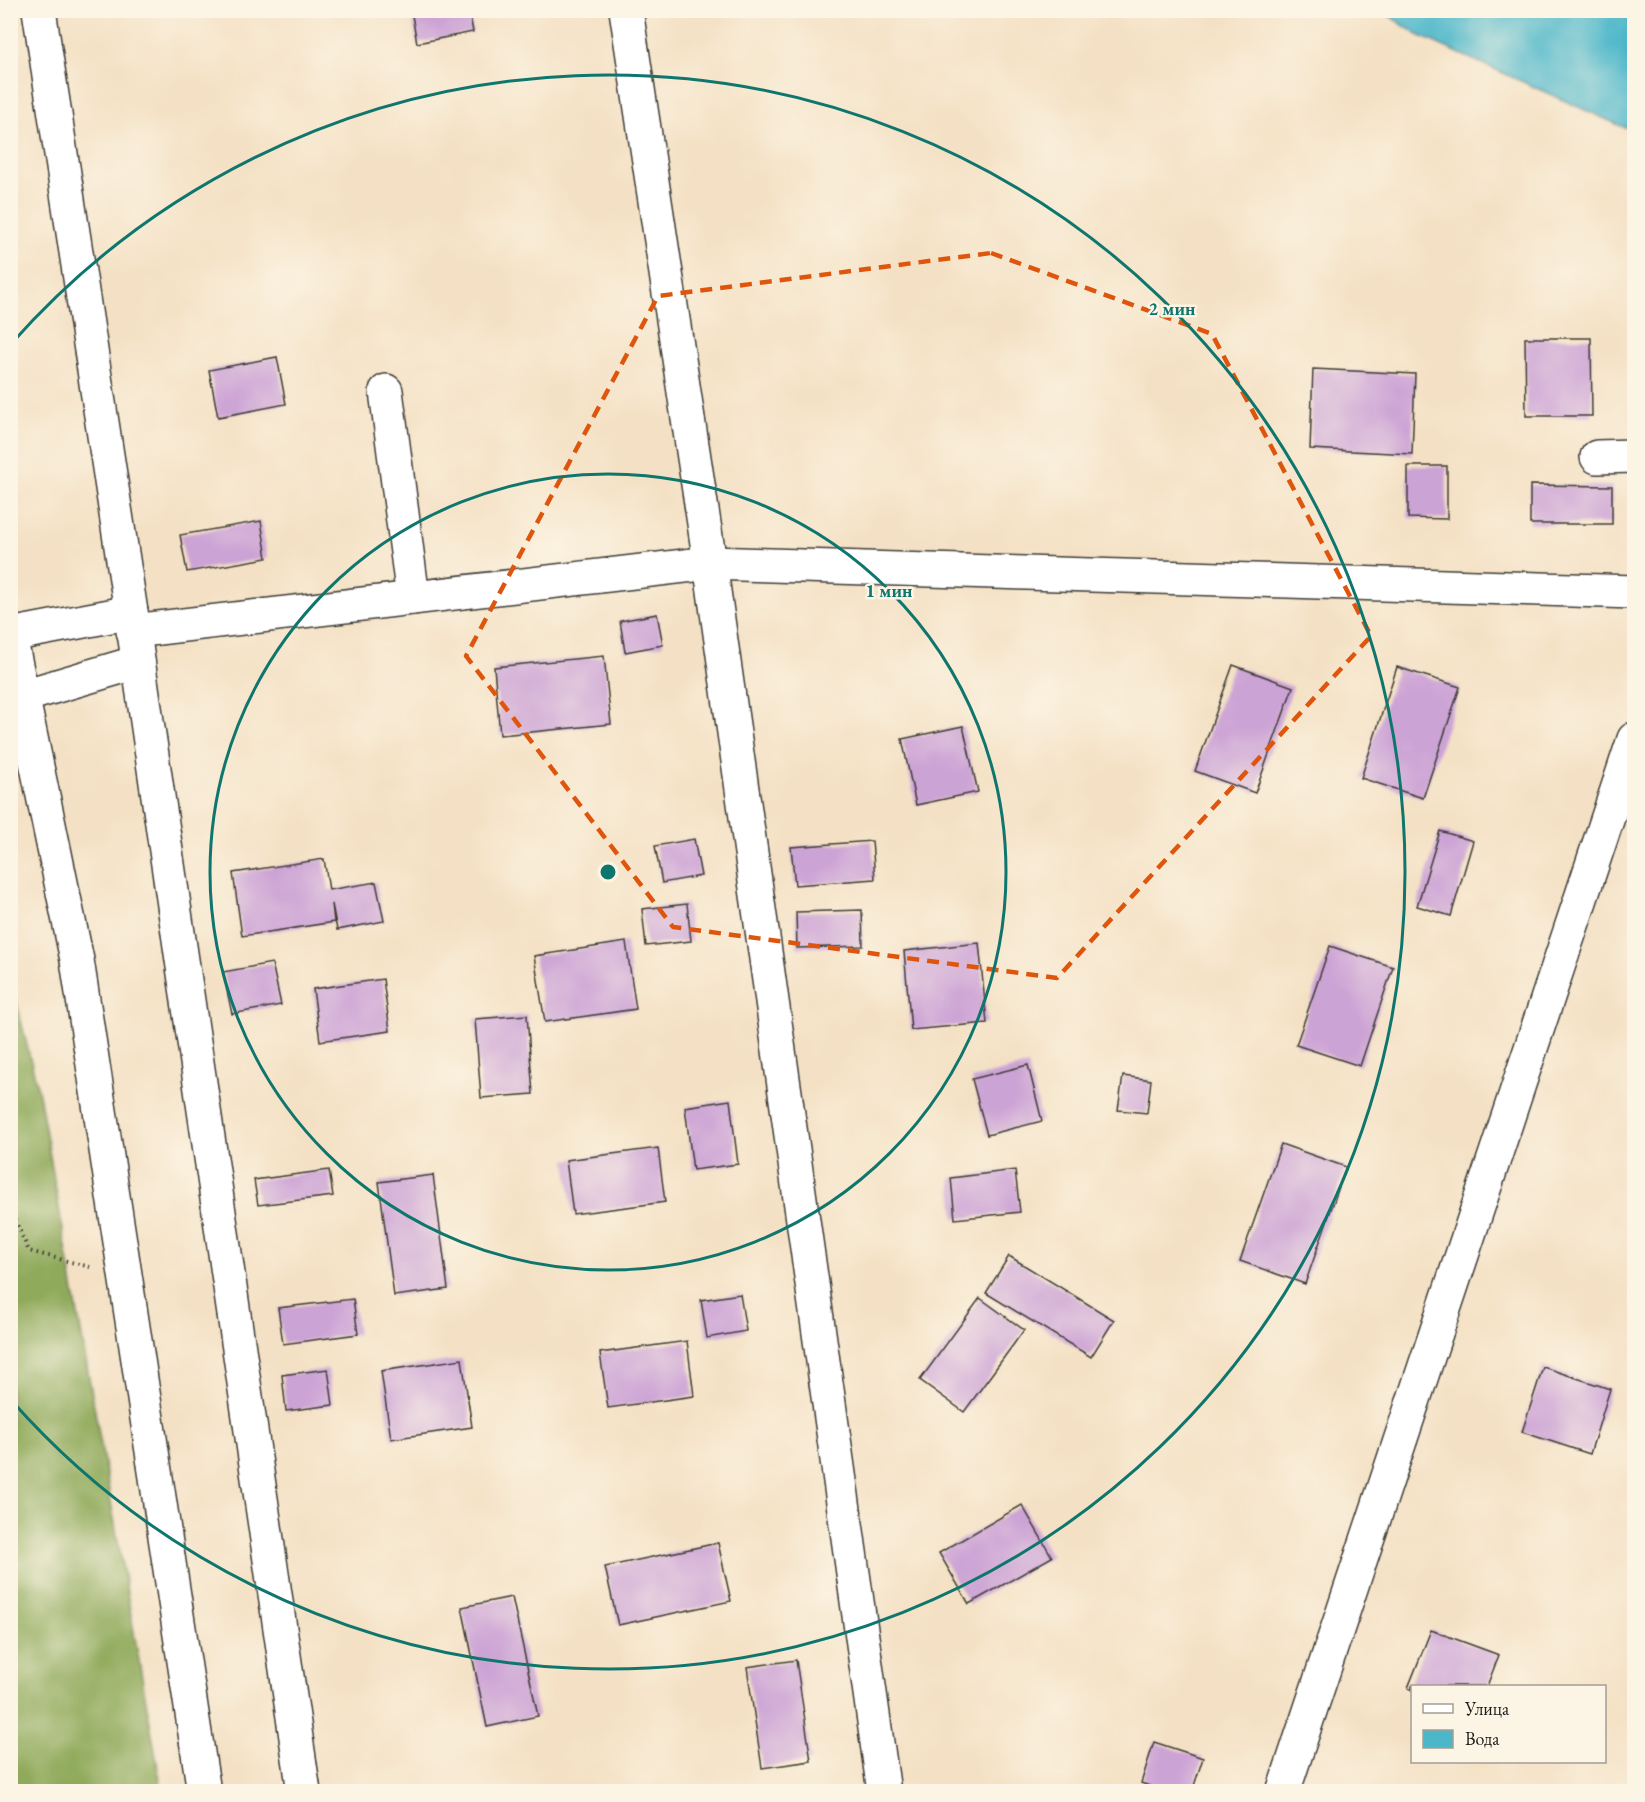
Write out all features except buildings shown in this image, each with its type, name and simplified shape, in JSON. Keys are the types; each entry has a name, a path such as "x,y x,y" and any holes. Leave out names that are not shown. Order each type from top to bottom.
{"street":[{"path":"39,10 134,635 304,1791"},
{"path":"626,10 710,563 884,1791"},
{"path":"386,391 413,598"},
{"path":"1597,457 1635,456"},
{"path":"204,1791 77,960 10,635 134,635 413,598 710,563 1635,592"},
{"path":"23,696 134,635"},
{"path":"1283,1791 1635,739"}],"path":[{"path":"10,1209 29,1251 126,1277"}],"highlighted area":[{"path":"991,253 1212,334 1371,636 1057,978 673,927 466,656 658,296"}],"green space":[{"path":"10,976 39,1094 162,1791 11,1791"}],"water":[{"path":"1382,11 1634,11 1634,130 1418,35"}]}
